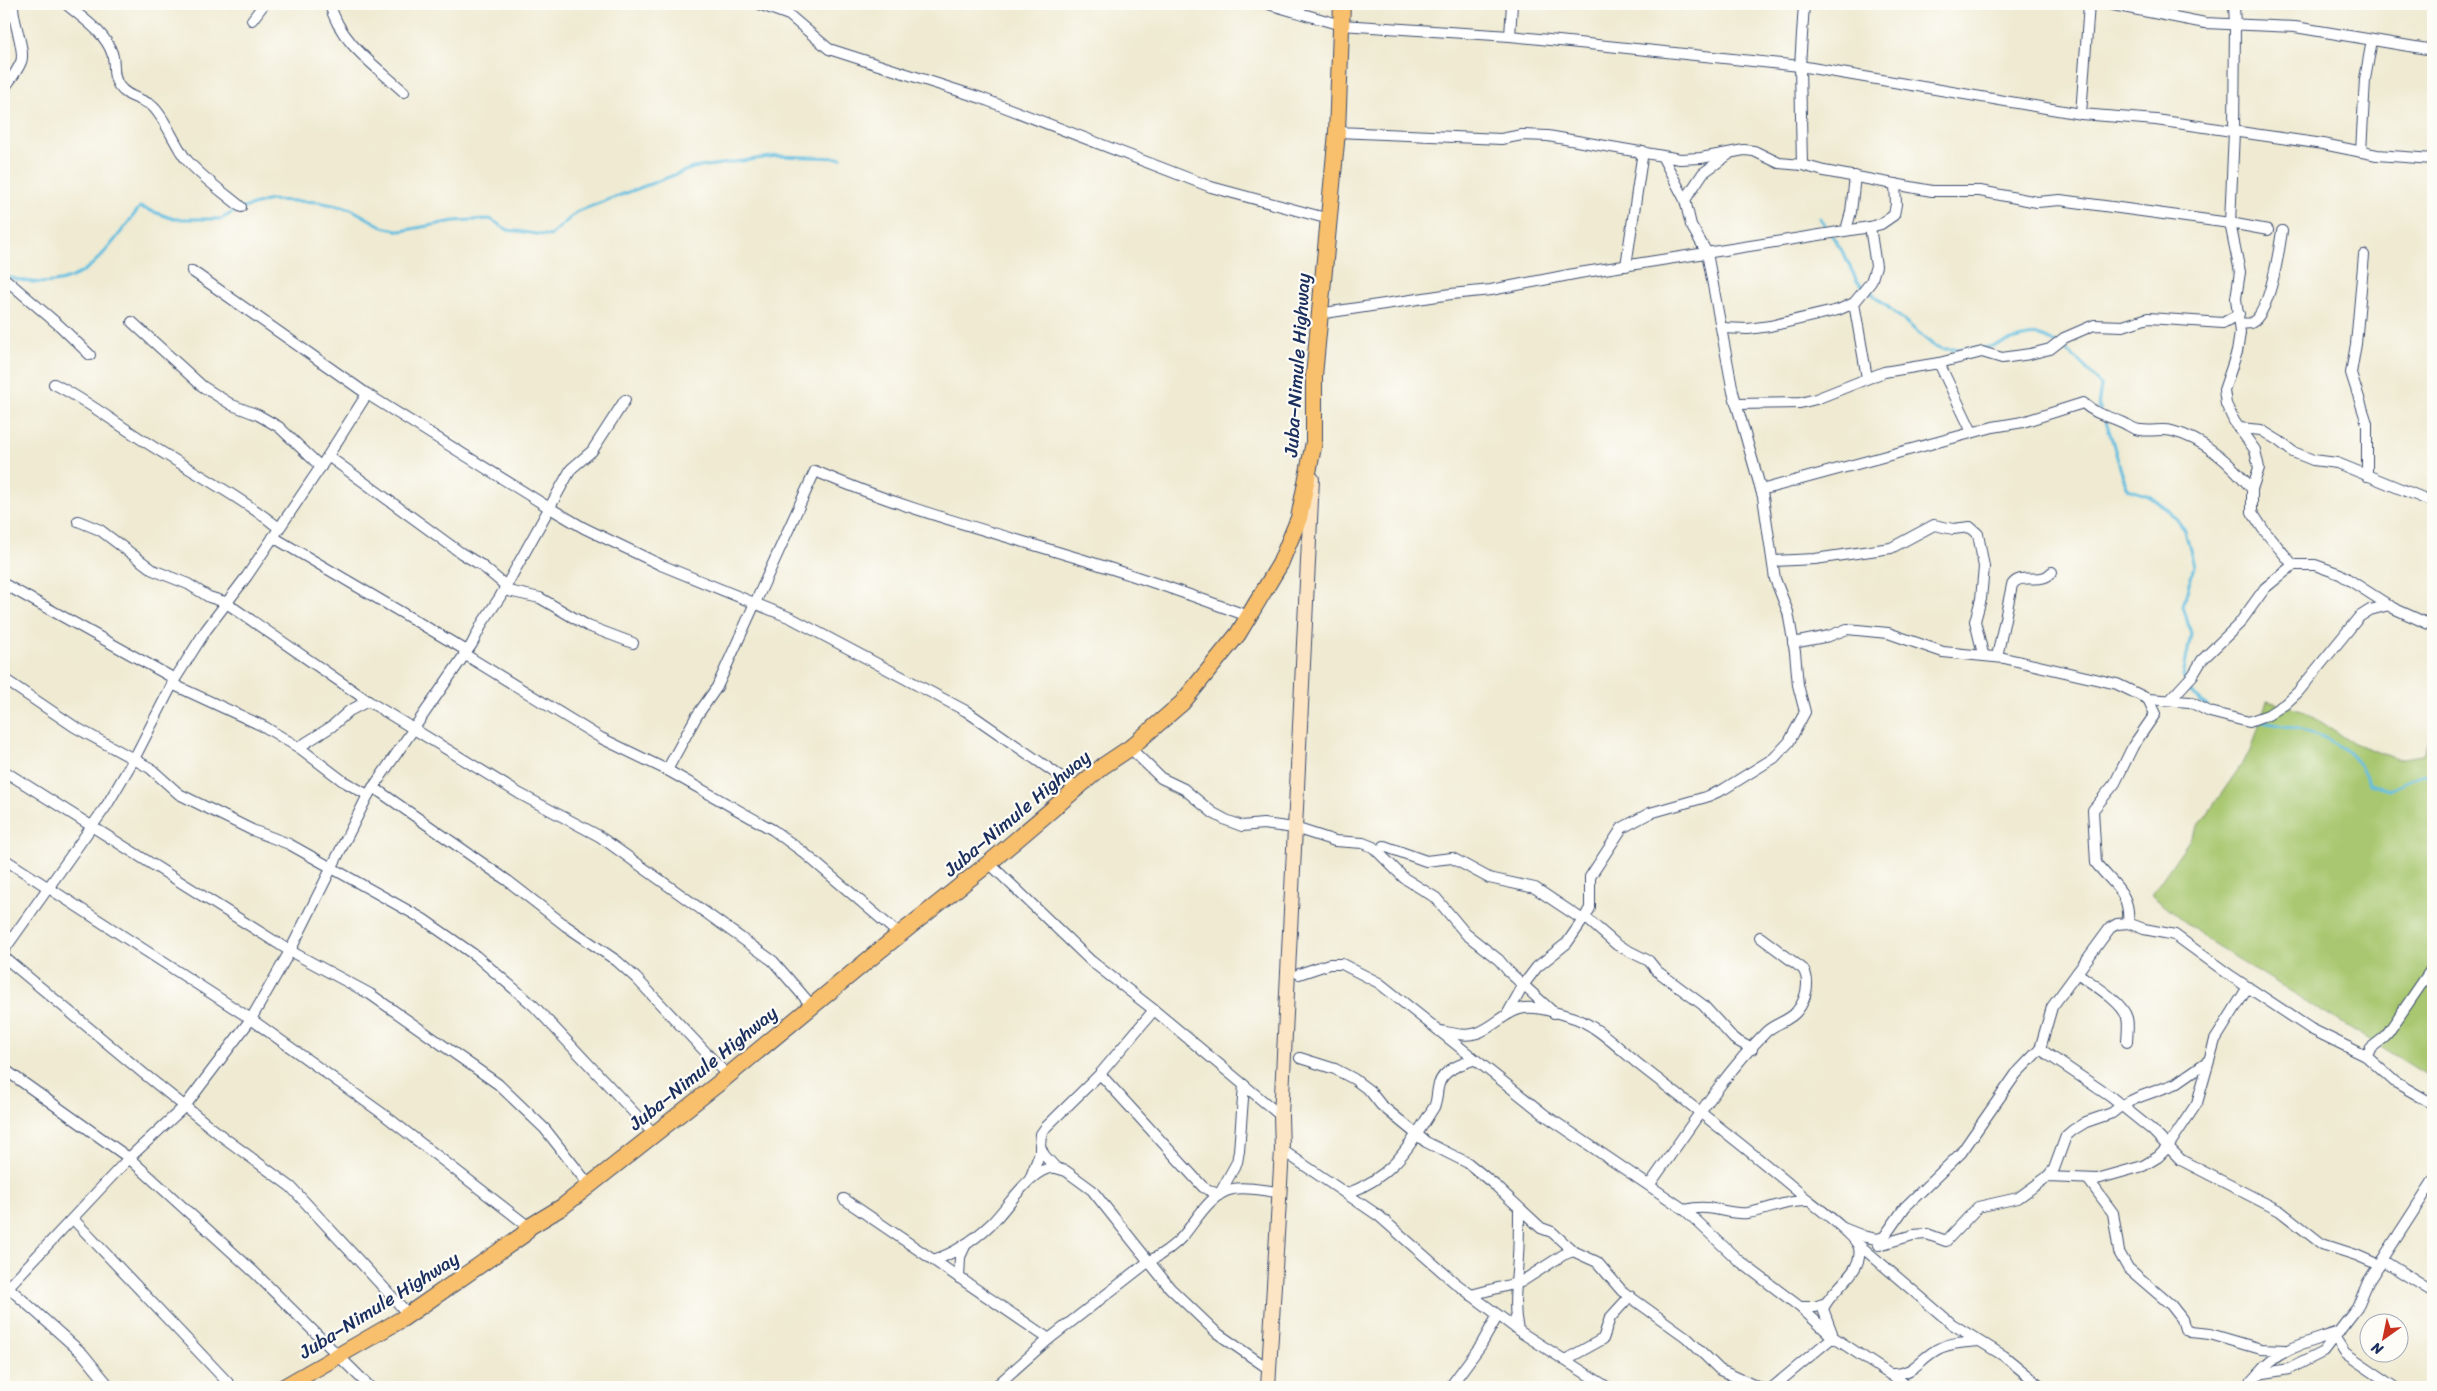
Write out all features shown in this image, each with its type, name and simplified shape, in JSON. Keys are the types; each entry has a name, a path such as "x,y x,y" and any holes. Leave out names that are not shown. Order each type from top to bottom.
{"main road":[{"name":"Juba–Nimule Highway","path":"284,1387 408,1314 523,1235 529,1227 548,1217 728,1076 989,863 1103,766 1130,748 1182,702 1238,634 1280,564 1299,518 1314,442 1314,376 1337,132 1342,4"},
{"path":"1268,1387 1282,1150 1281,1116 1314,442"}],"street":[{"path":"4,90 22,61 22,50 12,17 13,4"},
{"path":"66,4 107,41 113,55 112,74 119,87 131,97 151,106 162,118 170,135 187,160 241,206"},
{"path":"252,20 264,4"},
{"path":"330,4 334,21 345,37 404,92"},
{"path":"759,4 789,15 829,49 981,98 1211,187 1329,219"},
{"path":"1268,4 1341,25 1510,36 1800,66 2081,114 2156,120 2361,152 2433,159"},
{"path":"1510,36 1512,4"},
{"path":"1802,165 1800,66 1804,4"},
{"path":"2081,114 2089,4"},
{"path":"2108,4 2205,23 2236,26 2295,27 2433,50"},
{"path":"2234,4 2236,26 2230,223 2240,272 2236,298 2239,319 2237,352 2224,390 2226,404 2234,422 2255,450 2258,468 2252,489 2252,512 2263,529 2293,565"},
{"path":"2361,152 2365,79 2372,40"},
{"path":"1337,132 1501,139 1522,135 1548,136 1643,151 1680,159 1754,151 1779,163 1802,165 1932,191 1980,191 2037,202 2060,200 2230,223 2268,230"},
{"path":"1626,266 1643,151"},
{"path":"1685,200 1703,173 1731,153"},
{"path":"1508,1013 1524,984 1537,966 1567,943 1584,919 1590,908 1590,877 1622,828 1650,813 1706,797 1724,789 1774,758 1789,742 1805,712 1798,685 1794,643 1788,612 1775,578 1761,490 1736,404 1707,253 1691,225 1685,200 1662,156"},
{"path":"1846,230 1850,220 1855,176"},
{"path":"1318,314 1451,294 1491,290 1626,266 1870,227 1881,224 1894,215 1896,204 1895,184"},
{"path":"1722,328 1748,329 1770,326 1838,310 1854,303 1871,282 1876,266 1870,227"},
{"path":"1736,404 1800,402 1816,399 1867,378 1982,352 2002,358 2030,354 2050,349 2072,334 2094,325 2123,326 2148,318 2223,323 2239,319 2251,323 2261,314 2276,271 2282,231"},
{"path":"2364,255 2356,344 2351,373 2367,422 2368,476"},
{"path":"192,271 367,394 548,507 584,528 661,565 791,618 966,711 1077,788"},
{"path":"4,278 60,326 90,355"},
{"path":"1854,303 1867,378"},
{"path":"132,322 202,386 232,405 279,426 321,467"},
{"path":"1939,363 1972,432"},
{"path":"54,384 71,392 279,528"},
{"path":"4,950 107,805 134,759 173,682 225,602 247,576 321,467 367,394"},
{"path":"110,1387 83,1354 6,1286 73,1219 129,1158 185,1106 251,1019 290,951 371,791 412,728 466,652 505,588 571,468 592,452 625,400"},
{"path":"1761,490 1972,432 2023,422 2083,403 2098,415 2124,423 2134,429 2171,430 2206,445 2238,472 2252,489"},
{"path":"2240,428 2260,430 2293,452 2313,460 2337,463 2433,502"},
{"path":"328,456 460,553 481,565 505,588 540,598 588,626 633,643"},
{"path":"667,770 696,717 717,687 815,471 854,488 928,514 1083,560 1248,616"},
{"path":"78,521 100,530 153,570 188,584 209,597 225,602 368,701 520,794 599,836 772,961 812,1006"},
{"path":"1773,561 1815,559 1890,548 1934,525 1953,529 1970,527 1978,534 1984,567 1981,599 1975,622 1983,654"},
{"path":"273,538 466,652 601,738 667,770 773,830 803,852 900,935"},
{"path":"2170,700 2193,675 2202,660 2238,624 2265,588 2293,565 2315,565 2340,574 2389,605 2433,626"},
{"path":"1997,657 2012,585 2021,578 2039,580 2046,578 2052,572"},
{"path":"4,584 173,682 265,727 299,747 343,781 371,791 508,881 566,926 617,961 728,1076"},
{"path":"1794,643 1829,636 1847,629 1888,633 1944,652 1983,654 2117,684 2148,699 2190,702 2210,712 2249,722 2285,704 2298,692 2359,617 2370,610 2389,605"},
{"path":"4,679 74,727 134,759 168,782 179,794 198,805 289,844 423,919 476,956 534,1006 654,1134"},
{"path":"2128,923 2127,902 2113,880 2096,862 2093,810 2115,783 2133,746 2155,714 2148,699"},
{"path":"299,747 331,727 349,711 368,701"},
{"path":"1130,748 1161,778 1184,789 1213,813 1226,820 1242,826 1263,824 1295,828 1335,841 1363,843 1373,847 1404,878 1436,898 1466,934 1499,960 1555,1014"},
{"path":"4,771 290,951 370,994 498,1084 545,1129 589,1185"},
{"path":"1384,846 1426,861 1452,858 1489,878 1535,888 1584,919 1617,945 1649,961 1657,971 1703,1005 1734,1038 1752,1049"},
{"path":"4,859 251,1019 383,1114 529,1227"},
{"path":"989,863 1091,961 1154,1010 1281,1116"},
{"path":"1834,1338 1823,1309 1826,1303 1854,1268 1872,1255 1905,1207 1961,1153 2016,1074 2040,1049 2052,1006 2110,928 2117,924 2128,923 2144,929 2175,935 2311,1029 2366,1056 2395,1082 2433,1104"},
{"path":"1650,1184 1702,1112 1767,1031 1797,1012 1803,1002 1808,980 1803,968 1760,937"},
{"path":"4,957 185,1106 291,1187 408,1314"},
{"path":"1299,974 1329,964 1342,964 1379,983 1440,1031 1473,1060 1545,1115 1686,1210 1738,1260 1800,1307 1834,1338 1909,1387"},
{"path":"2366,1056 2371,1048 2385,1037 2433,967"},
{"path":"2077,973 2108,996 2125,1014 2128,1020 2127,1042"},
{"path":"2047,1177 2097,1178 2143,1166 2158,1157 2167,1148 2197,1103 2208,1061 2219,1031 2236,1009 2248,987"},
{"path":"1440,1031 1465,1035 1478,1033 1508,1013 1521,1008 1534,1008 1582,1020 1702,1112 1843,1228 1952,1324 2004,1356 2042,1387"},
{"path":"1030,1180 1040,1153 1041,1134 1046,1127 1100,1074 1154,1010"},
{"path":"2040,1049 2084,1077 2122,1105 2152,1130 2167,1148 2181,1160 2280,1211 2322,1244 2381,1263 2433,1292"},
{"path":"1300,1058 1335,1069 1354,1079 1370,1092 1381,1105 1426,1142 1468,1163 1541,1228 1557,1236 1573,1251 1597,1262 1622,1291 1686,1337 1720,1370 1758,1387"},
{"path":"1346,1194 1376,1181 1393,1167 1434,1107 1438,1099 1438,1084 1455,1067 1473,1060"},
{"path":"1843,1228 1881,1241 1927,1234 1946,1241 1978,1207 2018,1198 2047,1177 2054,1168 2066,1136 2086,1122 2112,1113 2122,1105 2175,1084 2208,1061"},
{"path":"4,1070 129,1158 254,1272 370,1387"},
{"path":"1100,1074 1203,1187 1219,1195"},
{"path":"995,1387 1049,1339 1182,1238 1207,1206 1219,1195 1233,1171 1239,1151 1244,1085"},
{"path":"1040,1146 1044,1155 1056,1168"},
{"path":"1282,1150 1379,1216 1471,1295 1518,1330 1607,1387"},
{"path":"933,1260 945,1257 966,1243 1002,1213 1041,1170 1056,1168 1066,1171 1092,1190 1170,1288 1217,1333 1269,1369"},
{"path":"2088,1179 2113,1213 2120,1252 2128,1268 2171,1305 2177,1312 2185,1329 2190,1332 2210,1334 2261,1348 2285,1350"},
{"path":"2258,1374 2299,1366 2323,1352 2357,1308 2368,1282 2433,1181"},
{"path":"1219,1195 1235,1188 1279,1192"},
{"path":"844,1199 1049,1339"},
{"path":"1686,1210 1708,1206 1746,1213 1785,1202 1809,1201"},
{"path":"1518,1330 1514,1314 1519,1209"},
{"path":"73,1219 232,1387"},
{"path":"1854,1268 1860,1249 1857,1242"},
{"path":"959,1278 960,1257 966,1243"},
{"path":"1471,1295 1515,1284 1536,1274 1563,1254 1573,1251"},
{"path":"1565,1360 1603,1339 1610,1318 1630,1296"},
{"path":"1800,1307 1826,1303"},
{"path":"1450,1387 1476,1352 1498,1315"},
{"path":"2246,1387 2269,1360 2285,1350 2337,1335"},
{"path":"2337,1335 2345,1353 2396,1387"},
{"path":"1773,1387 1834,1338"},
{"path":"1891,1374 1903,1374 1911,1370 1924,1358 1947,1345 1979,1341"}],"green space":[{"path":"2267,701 2302,710 2354,743 2397,759 2422,755 2433,731 2433,1079 2209,941 2151,895 2251,751"}],"waterway":[{"path":"9,277 33,282 54,282 72,277 87,269 113,242 140,207 174,219 221,219 237,210 270,200 319,202 351,209 383,227 401,231 454,221 490,219 508,230 550,236 578,211 693,168 777,156 841,158"},
{"path":"1820,218 1841,249 1857,281 1933,345 1943,349 1976,349"},
{"path":"1983,348 2027,336 2040,336 2048,339 2074,357 2101,386 2098,407 2100,410"},
{"path":"2104,418 2128,489 2149,496 2169,511 2185,530 2194,566 2183,606 2191,634 2183,676 2185,681"},
{"path":"2187,687 2207,706"},
{"path":"2261,722 2313,733 2337,744 2356,761 2370,784 2390,789 2422,774 2433,775"}]}
